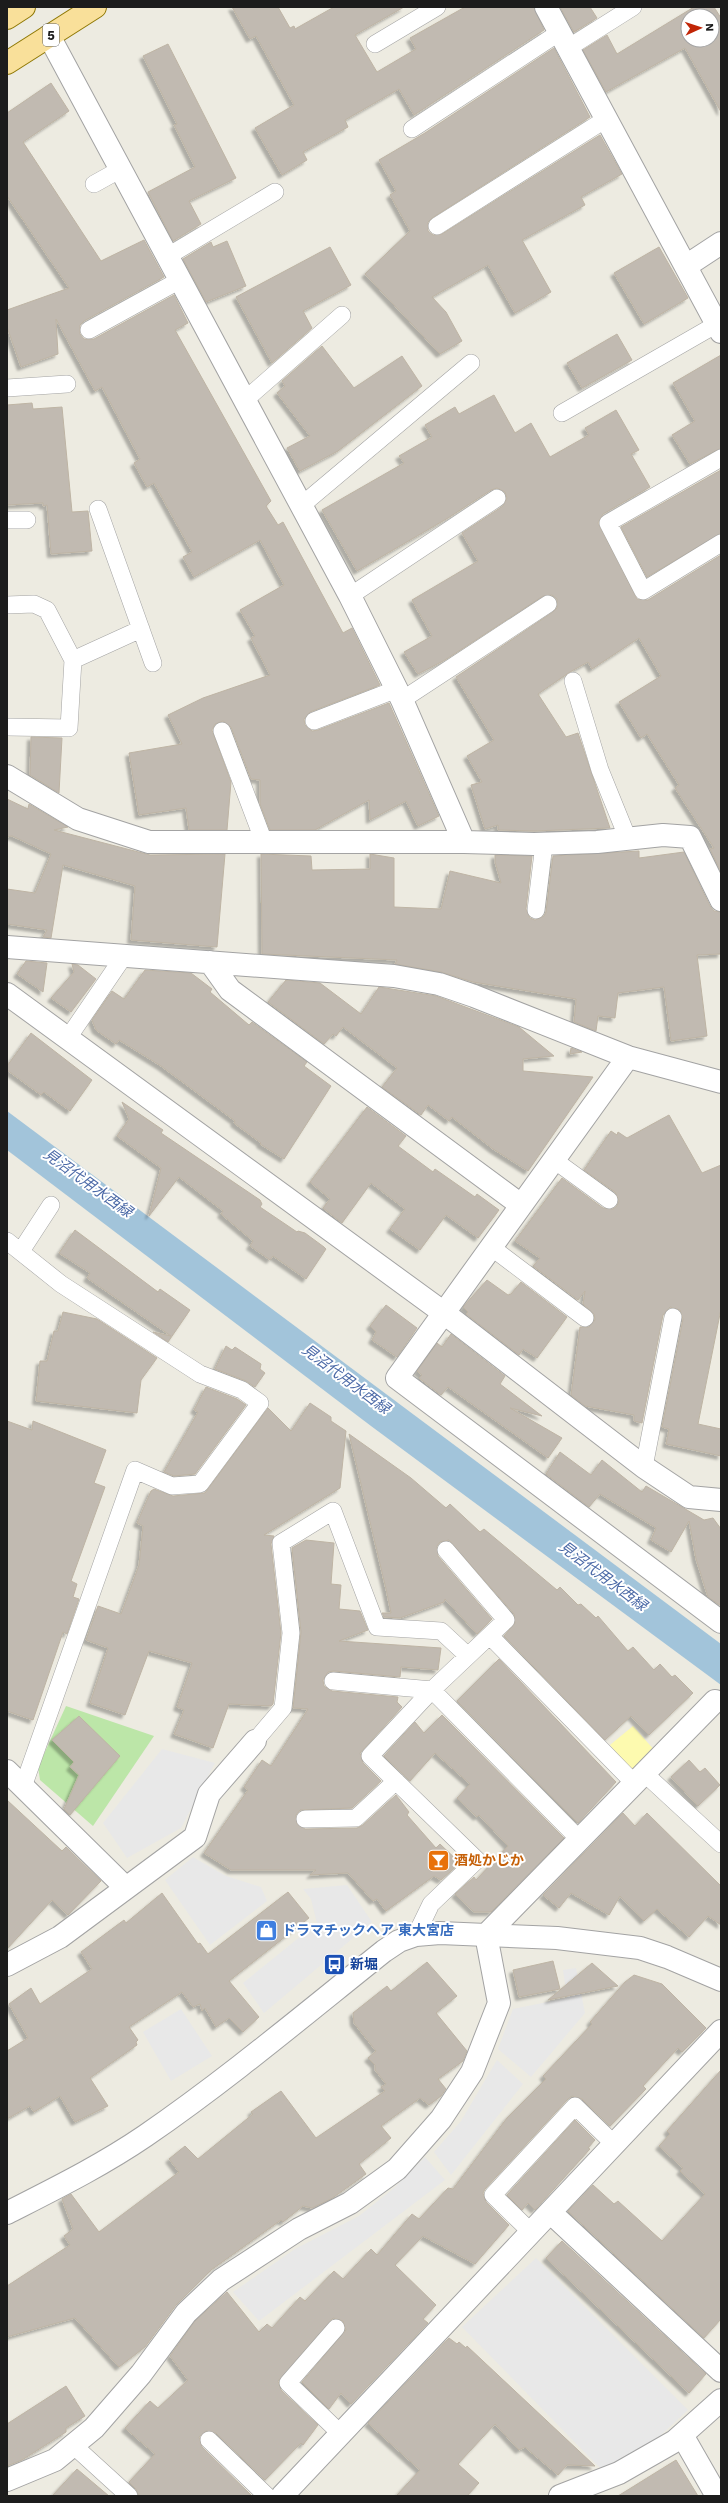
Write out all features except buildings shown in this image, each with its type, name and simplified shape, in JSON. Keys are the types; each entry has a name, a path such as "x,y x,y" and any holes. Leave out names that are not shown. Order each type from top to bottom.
{"main road":[{"path":"7,18 24,7"},
{"name":"5","path":"7,63 95,7"}],"street":[{"path":"546,7 719,328"},
{"path":"49,36 350,596 400,694 464,842"},
{"path":"686,266 721,243"},
{"path":"7,776 78,818 149,842 464,842 544,844 628,839 663,835 690,837 721,900"},
{"path":"7,947 394,976 439,984 474,996 628,1057 721,1082"},
{"path":"210,962 230,990 521,1205"},
{"path":"7,994 444,1313 644,1467 689,1497 721,1500"},
{"path":"628,1057 397,1378 721,1622"},
{"path":"486,1934 715,1701"},
{"path":"7,1965 60,1937 195,1837 208,1794 255,1741"},
{"path":"7,1771 125,1888"},
{"path":"7,2480 55,2460 94,2428 141,2374 186,2312 221,2280 299,2229 350,2203 396,2169 442,2119 472,2072 499,2003 486,1934"},
{"path":"7,2212 75,2178 144,2137 215,2086 384,1951 399,1941 416,1936 486,1934 557,1938 640,1948 667,1957 721,1980"},
{"path":"282,2496 721,2031"},
{"path":"550,2212 721,2371"},
{"path":"560,2496 618,2474 682,2435 721,2400"},
{"path":"682,2435 717,2496"}],"lane":[{"path":"375,44 437,7"},
{"path":"412,129 564,40 633,7"},
{"path":"437,226 606,119"},
{"path":"94,184 121,169"},
{"path":"168,256 274,192"},
{"path":"89,330 180,280"},
{"path":"245,400 342,316"},
{"path":"562,413 719,328"},
{"path":"302,506 471,363"},
{"path":"7,388 67,384"},
{"path":"721,458 608,523 643,591 721,543"},
{"path":"350,596 497,498"},
{"path":"98,509 154,663"},
{"path":"7,520 27,520"},
{"path":"7,605 34,604 46,610 73,660 69,728 7,727"},
{"path":"314,721 400,694 548,604"},
{"path":"73,660 141,628"},
{"path":"573,681 600,770 628,839"},
{"path":"222,731 264,842"},
{"path":"536,910 544,844"},
{"path":"68,1038 124,956"},
{"path":"554,1160 609,1200"},
{"path":"21,1251 51,1205"},
{"path":"7,1241 61,1284 200,1374 242,1390 260,1403 200,1484 172,1486 135,1470 23,1787"},
{"path":"491,1247 585,1318"},
{"path":"644,1467 674,1318"},
{"path":"255,1741 283,1708 291,1633 281,1543 333,1511 377,1627 441,1631 468,1656"},
{"path":"416,1936 431,1904 476,1860 370,1756 432,1690 506,1620 446,1550"},
{"path":"490,1636 639,1778 721,1844"},
{"path":"333,1682 432,1690 579,1839"},
{"path":"305,1819 356,1818 396,1781"},
{"path":"531,2232 493,2195 575,2106 614,2144"},
{"path":"336,2328 288,2384 341,2434"},
{"path":"209,2440 266,2496"},
{"path":"73,2445 129,2496"}],"green space":[{"path":"66,1706 154,1736 93,1826 40,1780 38,1767"}],"sand":[{"path":"633,1726 656,1752 639,1769 629,1768 610,1745"}],"shaded area":[{"path":"162,1749 215,1763 181,1828 127,1858 103,1823"},
{"path":"193,1857 226,1876 261,1887 267,1901 210,1945 165,1880"},
{"path":"347,1885 372,1922 264,2013 243,1983 317,1923 311,1899 303,1889"},
{"path":"576,1968 585,2013 531,2077 498,2049 513,2009 567,1998 563,1970"},
{"path":"181,2009 212,2056 171,2081 143,2032"},
{"path":"497,2060 523,2084 451,2175 434,2152 461,2121"},
{"path":"425,2157 445,2180 259,2321 233,2292 295,2249 359,2216 394,2188"},
{"path":"536,2258 688,2410 650,2445 601,2469 462,2327"}],"water":[{"name":"見沼代用水西緑","path":"7,1111 721,1644 721,1685 371,1426 7,1150"}],"place":[{"name":"酒処かじか","path":"439,1860"},
{"name":"ドラマチックヘア 東大宮店","path":"267,1930"},
{"name":"新堀","path":"335,1964"}]}
